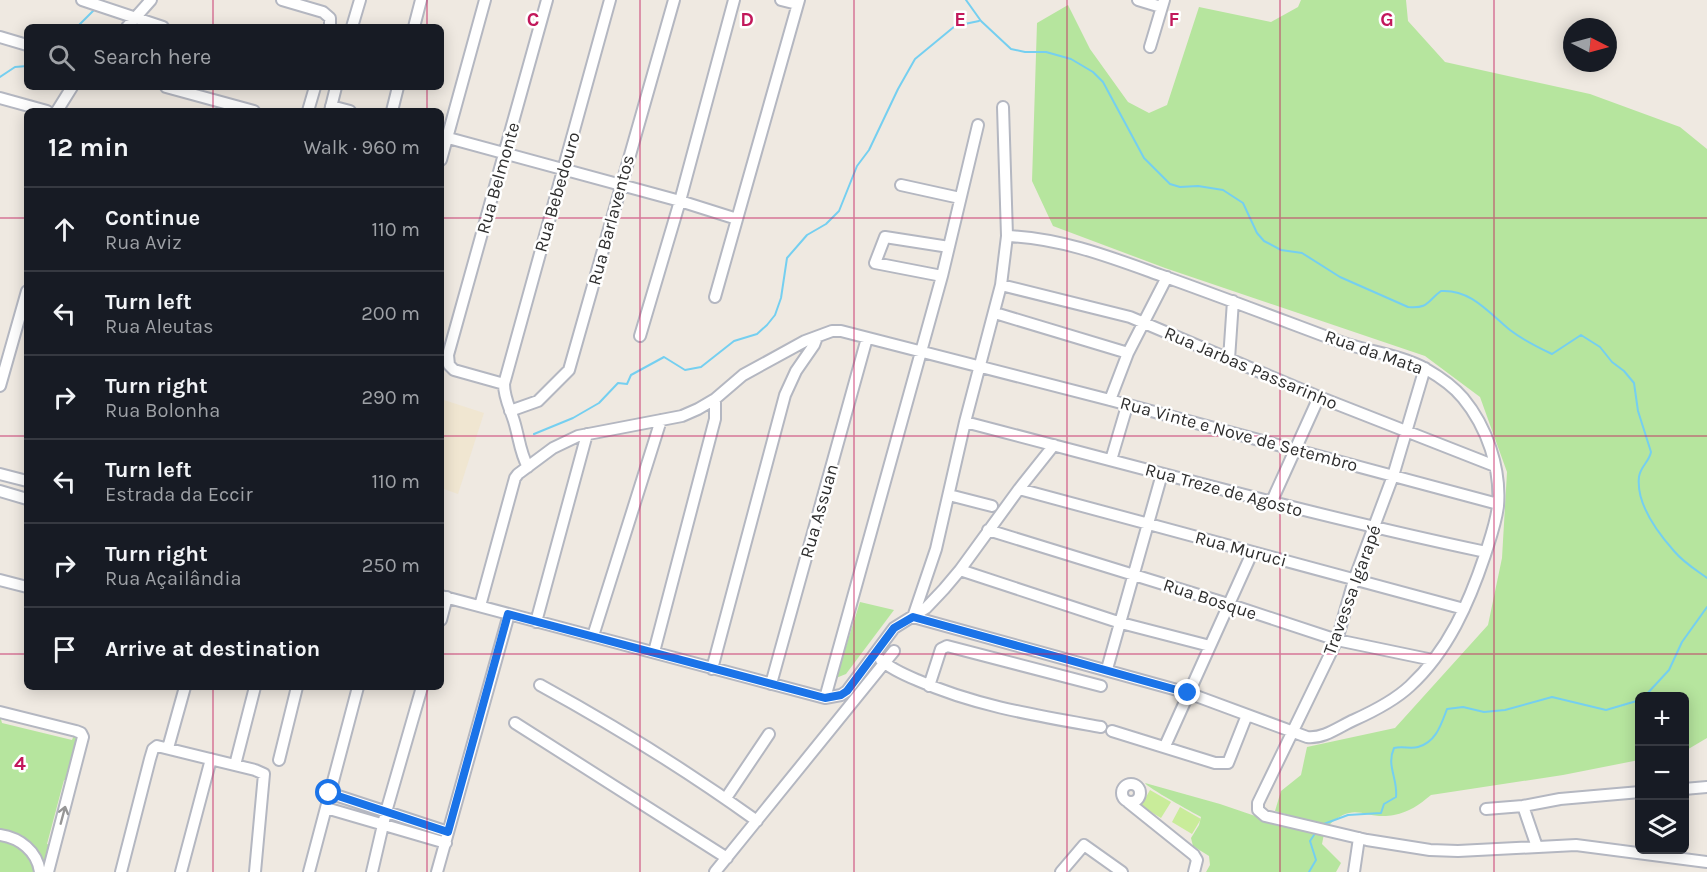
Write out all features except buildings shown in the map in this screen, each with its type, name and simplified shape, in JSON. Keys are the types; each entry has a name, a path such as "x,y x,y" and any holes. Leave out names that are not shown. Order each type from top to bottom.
{"street":[{"path":"82,0 130,23 151,0"},
{"path":"282,0 328,15 330,24"},
{"path":"353,24 360,0"},
{"path":"415,24 421,0"},
{"path":"485,0 444,137 562,171 680,201 737,219"},
{"name":"Rua Belmonte","path":"504,384 454,370 449,365 448,355 547,0"},
{"name":"Rua Bebedouro","path":"504,384 610,0"},
{"name":"Rua Barlaventos","path":"510,411 538,400 569,370 674,0"},
{"path":"640,336 680,201 734,0"},
{"path":"715,297 798,2 781,0"},
{"path":"1138,0 1163,4 1150,47"},
{"path":"0,37 24,44"},
{"path":"59,108 70,90"},
{"path":"177,90 243,108"},
{"path":"309,108 314,90"},
{"path":"331,108 335,90"},
{"path":"393,108 397,90"},
{"path":"0,98 36,108"},
{"path":"913,617 936,549 964,422 1001,285 1007,236 1003,107"},
{"path":"825,698 942,276 978,125"},
{"path":"901,185 960,198"},
{"name":"Rua da Mata","path":"913,617 1107,669 1188,693 1291,732 1307,737 1320,737 1374,711 1409,688 1449,639 1475,587 1495,524 1498,504 1495,466 1486,438 1464,399 1452,387 1425,369 1406,360 1339,342 1233,301 1084,248 1037,238 1007,236"},
{"path":"942,276 874,263 884,238 949,247"},
{"path":"1110,400 1142,322 1167,277"},
{"name":"Rua Jarbas Passarinho","path":"1001,285 1113,311 1407,433 1495,466"},
{"path":"1229,359 1233,301"},
{"path":"0,386 24,302"},
{"path":"995,313 1128,353"},
{"name":"Rua Vinte e Nove de Setembro","path":"824,334 841,331 1498,504"},
{"path":"480,606 515,478 528,467 561,444 578,436 682,416 698,409 715,399 743,375 805,341 824,334"},
{"path":"712,669 784,395 796,371 824,334"},
{"name":"Rua Assuan","path":"771,684 867,338"},
{"name":"Travessa Igarapé","path":"1359,838 1265,816 1258,810 1258,803 1337,640 1354,580 1407,433 1425,369"},
{"path":"504,384 505,399 520,442 522,456 528,467"},
{"path":"1271,503 1319,397"},
{"path":"654,652 715,419 715,399"},
{"path":"1111,460 1127,406"},
{"path":"593,636 661,420"},
{"name":"Rua Treze de Agosto","path":"964,422 1271,503 1486,552"},
{"path":"536,622 587,434"},
{"path":"444,597 825,698 841,695 847,691 894,628 926,608 960,570 1054,445"},
{"path":"0,474 24,480"},
{"path":"1107,669 1162,474"},
{"name":"Rua Muruci","path":"1019,489 1464,609"},
{"path":"0,491 24,498"},
{"path":"949,495 992,506"},
{"name":"Rua Bosque","path":"988,530 1337,640 1432,660"},
{"path":"1165,746 1252,553"},
{"path":"960,570 1121,623 1210,646"},
{"path":"0,580 24,586"},
{"path":"437,872 508,614"},
{"path":"929,686 941,649 947,646 1101,686"},
{"path":"715,872 894,651"},
{"path":"875,653 898,671 929,686 977,701 1101,727"},
{"path":"540,685 583,709 726,798 757,821"},
{"path":"168,748 184,690"},
{"path":"235,765 254,690"},
{"path":"279,760 296,690"},
{"path":"309,872 357,690"},
{"path":"372,872 386,812 421,690"},
{"path":"0,712 76,731 83,737 48,872"},
{"path":"1112,731 1215,762 1228,763 1247,715"},
{"path":"515,723 727,858"},
{"path":"726,798 770,734"},
{"path":"121,872 153,749 158,746 255,770 265,776 255,872"},
{"path":"181,872 211,759"},
{"path":"1689,789 1707,787"},
{"path":"1486,809 1635,792"},
{"path":"329,793 386,812 447,837"},
{"path":"1128,802 1194,855 1197,860 1194,872"},
{"path":"1523,806 1536,847"},
{"path":"326,808 383,825 447,837"},
{"path":"0,836 14,838 25,845 34,855 40,872"},
{"path":"1354,872 1359,838 1430,850 1458,851 1576,845 1707,862"},
{"path":"1063,869 1084,845 1122,872"}],"shaded area":[{"path":"444,400 484,413 458,494 444,489"}],"green space":[{"path":"1301,0 1406,0 1408,21 1445,62 1590,94 1680,127 1707,149 1707,738 1689,749 1689,692 1635,692 1635,761 1563,775 1431,795 1414,808 1399,814 1384,816 1353,812 1338,818 1328,826 1275,811 1281,791 1301,775 1307,747 1395,728 1488,625 1502,558 1507,472 1480,397 1425,356 1165,268 1053,226 1032,181 1037,23 1068,5 1090,49 1128,102 1149,113 1167,105 1199,7 1271,22 1298,7"},
{"path":"860,602 894,610 846,674 836,678"},
{"path":"0,716 2,723 72,740 74,735 81,737 70,781 64,780 47,844 53,846 44,870 43,863 0,832"},
{"path":"1145,783 1264,819 1324,834 1322,844 1341,863 1336,872 1206,872 1210,865 1209,856 1193,846 1191,838 1201,817"},
{"path":"1150,790 1171,802 1161,818 1141,806"},
{"path":"1180,807 1201,819 1192,834 1172,822"},
{"path":"0,841 18,847 30,860 35,872 0,872"}],"waterway":[{"path":"966,0 981,21 1011,49 1046,52 1071,59 1093,72 1103,82 1144,158 1170,184 1180,187 1198,186 1223,190 1243,203 1257,233 1264,241 1281,250 1302,253 1340,277 1408,307 1420,307 1427,304 1441,291 1461,294 1479,303 1520,337 1552,354 1581,335 1600,347 1634,383 1638,411 1651,452 1639,477 1641,497 1649,517 1674,551 1707,578"},
{"path":"80,24 96,8"},
{"path":"534,434 573,418 599,403 618,383 627,384 631,375 664,357 685,370 701,367 734,341 757,334 767,325 775,315 781,298 787,258 807,235 826,224 839,211 857,166 869,150 915,59 955,26 979,21"},
{"path":"0,77 15,67 24,66"},
{"path":"1649,692 1669,670 1682,642 1707,607"},
{"path":"1321,825 1348,815 1381,813 1384,804 1396,797 1391,761 1394,748 1415,748 1424,745 1434,737 1447,709 1463,707 1484,712 1505,710 1552,697 1606,710 1635,701"},
{"path":"1309,872 1316,860 1310,841 1316,832"}],"route":[{"path":"329,793 448,832 508,614 825,698 833,698 847,691 894,628 913,617 1188,693"}]}
